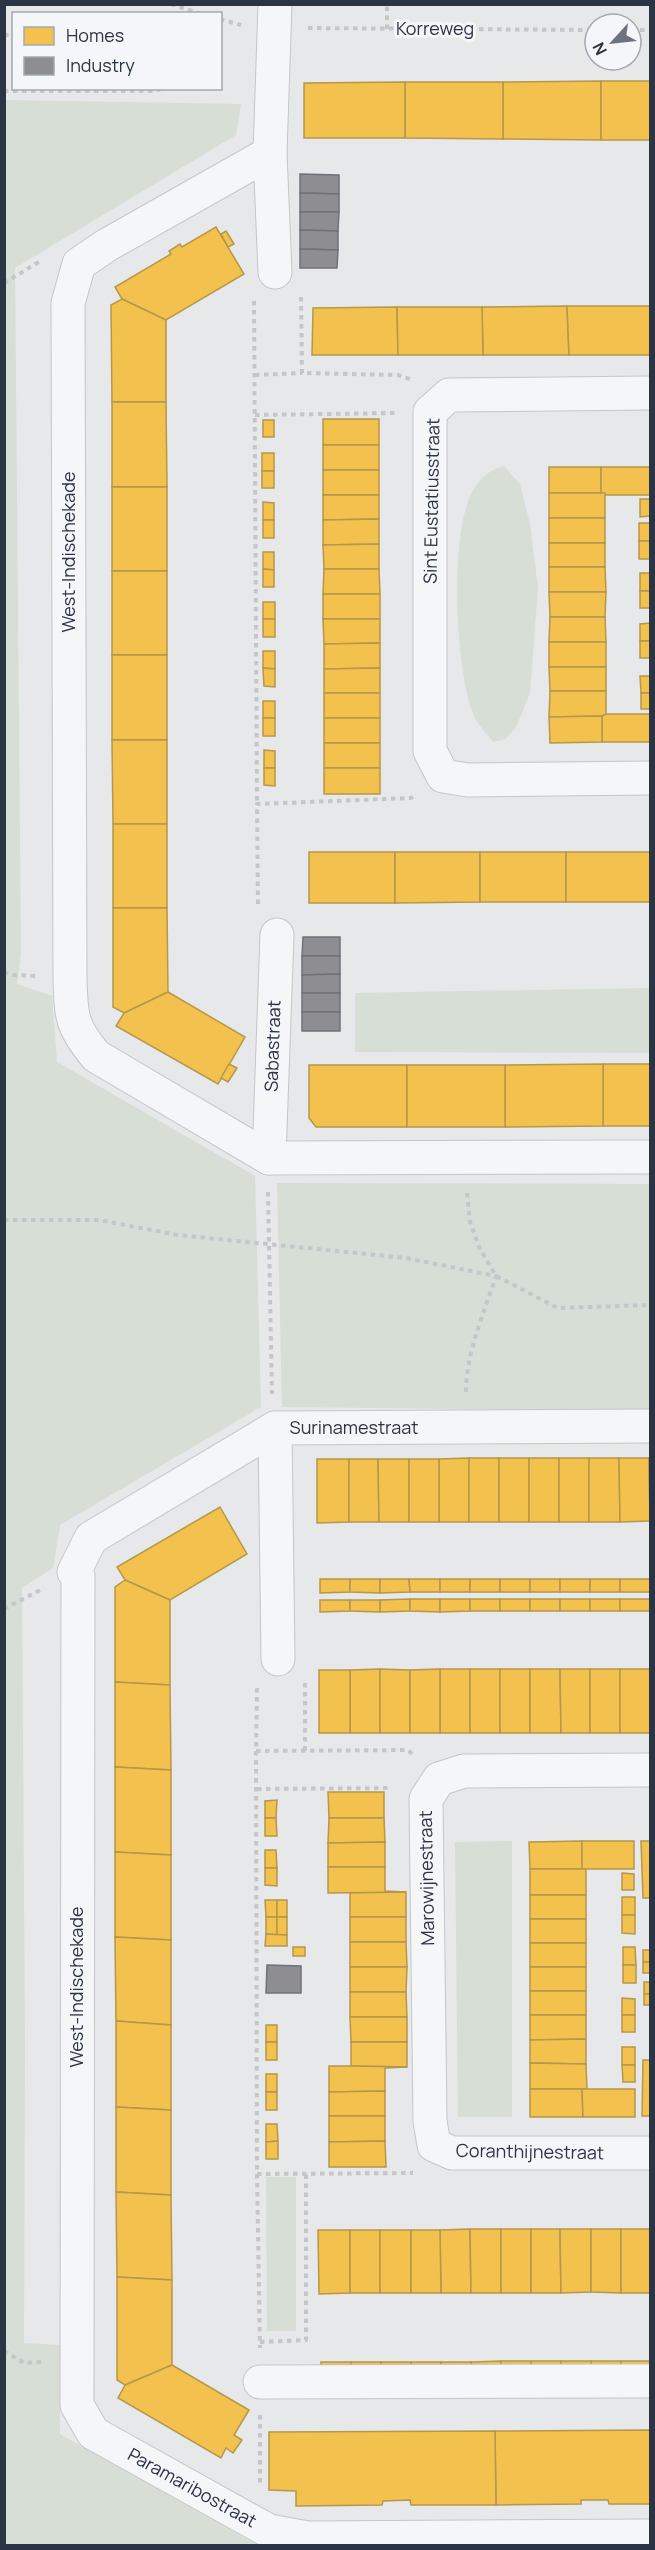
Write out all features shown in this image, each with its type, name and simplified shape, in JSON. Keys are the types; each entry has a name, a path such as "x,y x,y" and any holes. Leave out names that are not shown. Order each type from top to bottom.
{"street":[{"path":"274,16 270,153 275,272"},
{"name":"West-Indischekade","path":"269,1158 96,1056 78,1034 71,1012 68,303 79,264 107,245 270,153"},
{"name":"Sint Eustatiusstraat","path":"443,776 430,751 439,404 651,393"},
{"path":"443,776 468,780 651,778"},
{"name":"Sabastraat","path":"269,1158 277,935"},
{"path":"269,1158 651,1157"},
{"name":"Surinamestraat","path":"74,1572 91,1538 274,1428 651,1426"},
{"path":"274,1428 278,1659"},
{"name":"West-Indischekade","path":"74,1572 78,1576 77,2405"},
{"path":"439,1779 464,1771 651,1770"},
{"name":"Marowijnestraat","path":"430,2121 426,1799 439,1779"},
{"name":"Coranthijnestraat","path":"430,2121 434,2145 452,2153 651,2153"},
{"path":"260,2382 651,2381"},
{"name":"Paramaribostraat","path":"77,2405 93,2433 269,2531 308,2538 651,2536"}],"path":[{"path":"171,4 195,12"},
{"path":"387,4 387,29"},
{"name":"Korreweg","path":"274,16 387,29 583,30"},
{"path":"4,91 155,90"},
{"path":"277,935 259,921 254,293 275,272 302,298 302,373"},
{"path":"255,375 302,373 398,375 439,404"},
{"path":"255,415 439,404"},
{"path":"257,804 411,798 443,776"},
{"path":"269,1158 268,1246 274,1428"},
{"path":"466,1159 470,1222 480,1248 496,1276 475,1341 466,1378 466,1428"},
{"path":"4,1220 99,1220 178,1235 268,1246 406,1258 496,1276 558,1308 651,1305"},
{"path":"4,1609 74,1572"},
{"path":"269,2531 259,2478 261,2342 257,2174 256,1751 258,1673 278,1659 304,1673 305,1751"},
{"path":"256,1751 408,1750 439,1779 415,1787 257,1789"},
{"path":"257,2174 413,2173 452,2153"},
{"path":"261,2342 306,2340 306,2173"}],"shaded area":[{"path":"5,100 241,104 236,135 15,268 21,954 17,984 52,996 57,1062 255,1176 261,1407 60,1525 53,1568 22,1588 24,2343 60,2345 60,2434 257,2545 5,2545"},
{"path":"504,466 520,484 530,524 538,588 530,693 516,727 506,739 493,742 474,716 467,695 459,634 458,565 466,506 481,479 495,469"},
{"path":"650,988 650,1053 355,1052 355,993"},
{"path":"277,1183 650,1184 650,1411 282,1407"},
{"path":"512,1841 512,2117 458,2117 455,1842"},
{"path":"266,2177 296,2177 296,2331 267,2331"}],"building: Homes":[{"path":"601,81 601,140 503,139 503,82"},
{"path":"601,81 650,81 650,140 601,140"},
{"path":"405,82 503,82 503,139 405,138"},
{"path":"405,82 405,138 304,138 304,83"},
{"path":"216,227 244,274 166,320 122,299 115,287 171,254 169,251 180,244 182,247"},
{"path":"226,231 234,244 228,247 221,234"},
{"path":"122,299 166,320 166,402 112,402 111,305"},
{"path":"567,306 569,355 483,355 482,307"},
{"path":"567,306 650,306 650,355 569,355"},
{"path":"397,307 398,355 312,355 313,308"},
{"path":"397,307 482,307 483,355 398,355"},
{"path":"112,402 166,402 167,487 112,487"},
{"path":"323,419 379,419 379,445 323,445"},
{"path":"263,420 274,420 274,437 263,437"},
{"path":"323,445 379,445 379,470 323,470"},
{"path":"262,453 274,453 274,471 262,471"},
{"path":"549,467 601,467 601,493 549,493"},
{"path":"601,467 650,467 650,495 605,495 601,493"},
{"path":"323,470 379,470 379,495 323,495"},
{"path":"262,471 274,471 274,488 262,488"},
{"path":"112,487 167,487 167,571 112,571"},
{"path":"549,493 605,493 605,518 549,518"},
{"path":"323,495 379,495 379,519 323,520"},
{"path":"640,499 650,499 650,516 640,517"},
{"path":"263,502 274,503 274,520 263,520"},
{"path":"549,518 605,518 605,543 549,543"},
{"path":"379,519 379,544 323,545 323,520"},
{"path":"263,520 274,520 274,538 263,538"},
{"path":"639,523 650,523 650,541 639,541"},
{"path":"639,541 650,541 650,559 639,559"},
{"path":"549,543 605,543 605,567 549,567"},
{"path":"379,544 379,569 324,569 323,545"},
{"path":"263,552 274,552 274,570 263,569"},
{"path":"549,567 605,567 606,592 549,592"},
{"path":"263,569 274,570 274,587 263,587"},
{"path":"324,569 379,569 380,594 323,594"},
{"path":"112,571 167,571 167,655 112,655"},
{"path":"640,573 650,573 650,591 640,591"},
{"path":"640,591 650,591 650,608 640,608"},
{"path":"549,592 606,592 605,617 550,617"},
{"path":"323,594 380,594 380,619 323,619"},
{"path":"263,602 275,602 275,619 263,619"},
{"path":"550,617 605,617 606,642 549,642"},
{"path":"263,619 275,619 275,637 263,637"},
{"path":"323,619 380,619 380,643 324,644"},
{"path":"650,623 650,641 640,641 640,624"},
{"path":"640,641 650,641 650,658 640,658"},
{"path":"549,642 606,642 606,667 549,667"},
{"path":"380,643 380,668 324,669 324,644"},
{"path":"263,651 275,651 275,669 263,668"},
{"path":"112,655 167,655 167,740 112,740"},
{"path":"549,667 606,667 606,691 550,691"},
{"path":"263,668 275,669 275,687 264,686"},
{"path":"380,668 380,693 324,693 324,669"},
{"path":"640,676 650,676 650,693 641,693"},
{"path":"550,691 606,691 606,716 549,717"},
{"path":"324,693 380,693 380,718 324,718"},
{"path":"641,693 650,693 650,709 641,709"},
{"path":"263,701 275,701 275,718 263,718"},
{"path":"606,714 650,714 650,742 602,742 602,716"},
{"path":"602,716 602,742 550,743 549,717"},
{"path":"263,718 275,718 275,736 263,736"},
{"path":"324,718 380,718 380,743 324,743"},
{"path":"112,740 167,740 167,824 113,824"},
{"path":"324,743 380,743 380,768 324,768"},
{"path":"264,750 275,751 275,768 264,768"},
{"path":"264,768 275,768 275,786 264,785"},
{"path":"324,768 380,768 380,794 324,794"},
{"path":"113,824 167,824 167,908 113,908"},
{"path":"309,852 395,852 395,903 309,903"},
{"path":"395,852 480,852 480,902 395,903"},
{"path":"480,852 566,852 566,902 480,902"},
{"path":"566,852 650,852 650,902 566,902"},
{"path":"113,908 167,908 168,992 124,1013 113,1007"},
{"path":"168,992 245,1037 218,1084 116,1026 124,1013"},
{"path":"229,1064 237,1068 228,1082 221,1078"},
{"path":"603,1064 650,1064 650,1126 603,1126"},
{"path":"603,1064 603,1126 505,1127 505,1065"},
{"path":"309,1065 407,1065 407,1127 316,1127 309,1118"},
{"path":"407,1065 505,1065 505,1127 407,1127"},
{"path":"469,1458 469,1522 439,1522 439,1459"},
{"path":"469,1458 499,1458 499,1522 469,1522"},
{"path":"499,1458 529,1458 529,1522 499,1522"},
{"path":"529,1458 559,1458 559,1522 529,1522"},
{"path":"559,1458 589,1458 589,1522 559,1522"},
{"path":"589,1458 619,1458 620,1522 589,1522"},
{"path":"619,1458 649,1458 650,1521 620,1522"},
{"path":"649,1458 650,1458 650,1521"},
{"path":"317,1459 349,1459 349,1522 317,1523"},
{"path":"349,1459 378,1459 379,1522 349,1522"},
{"path":"378,1459 409,1459 409,1522 379,1522"},
{"path":"409,1459 439,1459 439,1522 409,1522"},
{"path":"220,1507 247,1554 170,1600 125,1580 117,1567"},
{"path":"320,1579 350,1579 350,1592 320,1593"},
{"path":"350,1579 380,1579 380,1593 350,1592"},
{"path":"380,1579 409,1579 410,1592 380,1593"},
{"path":"409,1579 440,1579 440,1592 410,1592"},
{"path":"440,1579 470,1579 470,1592 440,1592"},
{"path":"470,1579 500,1579 500,1592 470,1592"},
{"path":"500,1579 530,1579 530,1592 500,1592"},
{"path":"530,1579 560,1579 560,1592 530,1592"},
{"path":"560,1579 590,1579 590,1592 560,1592"},
{"path":"590,1579 620,1579 620,1592 590,1592"},
{"path":"620,1579 650,1579 650,1592 620,1592"},
{"path":"125,1580 170,1600 170,1685 115,1682 115,1587"},
{"path":"410,1599 410,1611 380,1612 380,1600"},
{"path":"410,1599 440,1599 440,1612 410,1611"},
{"path":"440,1599 470,1599 470,1611 440,1612"},
{"path":"470,1599 500,1599 500,1611 470,1611"},
{"path":"500,1599 530,1599 530,1611 500,1611"},
{"path":"530,1599 560,1599 560,1611 530,1611"},
{"path":"560,1599 590,1599 590,1611 560,1611"},
{"path":"590,1599 620,1599 620,1611 590,1611"},
{"path":"620,1599 650,1599 650,1611 620,1611"},
{"path":"320,1600 350,1600 350,1611 320,1612"},
{"path":"350,1600 380,1600 380,1612 350,1611"},
{"path":"380,1669 380,1733 350,1733 350,1670"},
{"path":"380,1669 410,1670 410,1733 380,1733"},
{"path":"440,1669 470,1669 470,1733 440,1733"},
{"path":"440,1669 440,1733 410,1733 410,1670"},
{"path":"470,1669 500,1669 500,1733 470,1733"},
{"path":"500,1669 530,1669 530,1733 500,1733"},
{"path":"530,1669 560,1669 561,1733 530,1733"},
{"path":"560,1669 590,1669 590,1733 561,1733"},
{"path":"590,1669 620,1669 620,1733 590,1733"},
{"path":"620,1669 650,1669 650,1733 620,1733"},
{"path":"319,1670 350,1670 350,1733 319,1733"},
{"path":"115,1682 170,1685 171,1770 115,1767"},
{"path":"115,1767 171,1770 171,1855 115,1852"},
{"path":"328,1792 384,1792 384,1818 329,1818"},
{"path":"277,1800 276,1818 265,1818 265,1801"},
{"path":"265,1818 276,1818 277,1836 265,1836"},
{"path":"329,1818 384,1818 385,1842 328,1843"},
{"path":"582,1841 582,1869 530,1869 529,1842"},
{"path":"582,1841 634,1841 634,1869 582,1869"},
{"path":"641,1841 650,1841 650,1898 643,1898"},
{"path":"385,1842 385,1867 328,1867 328,1843"},
{"path":"265,1850 276,1850 277,1868 265,1868"},
{"path":"115,1852 171,1855 171,1940 115,1937"},
{"path":"328,1867 385,1867 385,1891 406,1892 328,1893"},
{"path":"265,1868 277,1868 277,1886 265,1885"},
{"path":"530,1869 586,1869 586,1895 530,1895"},
{"path":"622,1873 634,1874 634,1890 622,1890"},
{"path":"406,1892 406,1917 350,1917 350,1893"},
{"path":"530,1895 586,1895 586,1919 530,1919"},
{"path":"622,1897 635,1897 635,1915 622,1915"},
{"path":"265,1900 277,1900 277,1917 266,1917"},
{"path":"277,1900 287,1900 287,1917 277,1917"},
{"path":"622,1915 635,1915 635,1934 622,1933"},
{"path":"266,1917 277,1917 277,1935 266,1934"},
{"path":"277,1917 287,1917 287,1935 277,1935"},
{"path":"350,1917 406,1917 406,1942 350,1942"},
{"path":"530,1919 586,1919 586,1943 530,1943"},
{"path":"266,1934 287,1935 287,1946 265,1946"},
{"path":"115,1937 171,1940 171,2025 116,2021"},
{"path":"350,1942 406,1942 407,1967 350,1967"},
{"path":"530,1943 586,1943 586,1967 530,1967"},
{"path":"293,1947 305,1947 305,1956 293,1956"},
{"path":"623,1947 635,1947 636,1965 623,1965"},
{"path":"643,1950 650,1950 650,1962 643,1962"},
{"path":"643,1962 650,1962 650,1973 643,1973"},
{"path":"623,1965 636,1965 636,1983 623,1983"},
{"path":"350,1967 407,1967 406,1992 350,1992"},
{"path":"530,1967 586,1967 586,1991 530,1991"},
{"path":"644,1982 650,1982 650,1994 644,1994"},
{"path":"530,1991 586,1991 586,2015 530,2015"},
{"path":"350,1992 406,1992 407,2017 350,2017"},
{"path":"644,1994 650,1994 650,2005 644,2005"},
{"path":"622,1998 635,1999 635,2015 622,2015"},
{"path":"530,2015 586,2015 586,2039 530,2040"},
{"path":"622,2015 635,2015 635,2032 622,2032"},
{"path":"350,2017 407,2017 407,2042 351,2042"},
{"path":"116,2021 171,2025 171,2110 116,2107"},
{"path":"266,2025 277,2025 277,2042 266,2042"},
{"path":"586,2039 586,2064 530,2063 530,2040"},
{"path":"266,2042 277,2042 277,2060 266,2060"},
{"path":"351,2042 407,2042 407,2067 351,2066"},
{"path":"622,2047 635,2047 635,2065 622,2065"},
{"path":"643,2060 650,2060 650,2116 642,2116"},
{"path":"530,2063 586,2064 587,2089 530,2089"},
{"path":"622,2065 635,2065 635,2082 623,2082"},
{"path":"329,2066 407,2067 385,2068 385,2091 329,2092"},
{"path":"266,2074 277,2074 277,2092 266,2092"},
{"path":"530,2089 582,2089 583,2117 530,2117"},
{"path":"582,2089 635,2089 635,2117 583,2117"},
{"path":"385,2091 385,2116 329,2116 329,2092"},
{"path":"266,2092 277,2092 277,2110 266,2110"},
{"path":"116,2107 171,2110 171,2195 116,2192"},
{"path":"329,2116 385,2116 385,2141 329,2142"},
{"path":"266,2124 277,2124 278,2141 266,2142"},
{"path":"278,2141 278,2159 266,2159 266,2142"},
{"path":"385,2141 386,2167 329,2167 329,2142"},
{"path":"116,2192 171,2195 172,2280 117,2277"},
{"path":"470,2229 471,2293 441,2293 440,2230"},
{"path":"470,2229 501,2229 501,2293 471,2293"},
{"path":"501,2229 531,2229 531,2293 501,2293"},
{"path":"531,2229 560,2229 561,2293 531,2293"},
{"path":"560,2229 591,2229 591,2292 561,2293"},
{"path":"591,2229 621,2229 621,2293 591,2292"},
{"path":"621,2229 650,2229 650,2293 621,2293"},
{"path":"318,2230 350,2230 350,2293 319,2294"},
{"path":"350,2230 380,2230 380,2293 350,2293"},
{"path":"380,2230 411,2230 411,2293 380,2293"},
{"path":"411,2230 440,2230 441,2293 411,2293"},
{"path":"117,2277 172,2280 172,2365 125,2385 117,2380"},
{"path":"501,2361 501,2375 472,2375 471,2362"},
{"path":"501,2361 531,2361 531,2375 501,2375"},
{"path":"531,2361 561,2361 561,2375 531,2375"},
{"path":"561,2361 591,2361 592,2374 561,2375"},
{"path":"591,2361 621,2361 621,2374 592,2374"},
{"path":"621,2361 650,2361 650,2374 621,2374"},
{"path":"321,2362 351,2362 351,2375 321,2375"},
{"path":"351,2362 381,2362 381,2375 351,2375"},
{"path":"381,2362 411,2362 411,2375 381,2375"},
{"path":"411,2362 441,2362 441,2375 411,2375"},
{"path":"441,2362 471,2362 472,2375 441,2375"},
{"path":"172,2365 249,2410 234,2435 242,2440 233,2453 226,2448 221,2458 118,2398 125,2385"},
{"path":"650,2430 650,2504 609,2504 608,2500 581,2500 581,2504 496,2505 495,2431"},
{"path":"495,2431 496,2505 411,2505 410,2500 383,2501 382,2505 296,2506 296,2491 269,2490 269,2432"}],"building: Industry":[{"path":"300,174 339,175 339,194 300,193"},
{"path":"300,193 339,194 339,212 300,212"},
{"path":"300,212 339,212 338,231 300,230"},
{"path":"300,230 338,231 338,250 300,249"},
{"path":"300,249 338,250 337,268 300,268"},
{"path":"303,937 340,937 340,956 302,956"},
{"path":"302,956 340,956 340,974 302,975"},
{"path":"340,974 340,993 302,993 302,975"},
{"path":"302,993 340,993 340,1012 302,1012"},
{"path":"302,1012 340,1012 340,1031 302,1031"},
{"path":"267,1965 301,1966 301,1993 266,1993"}]}
